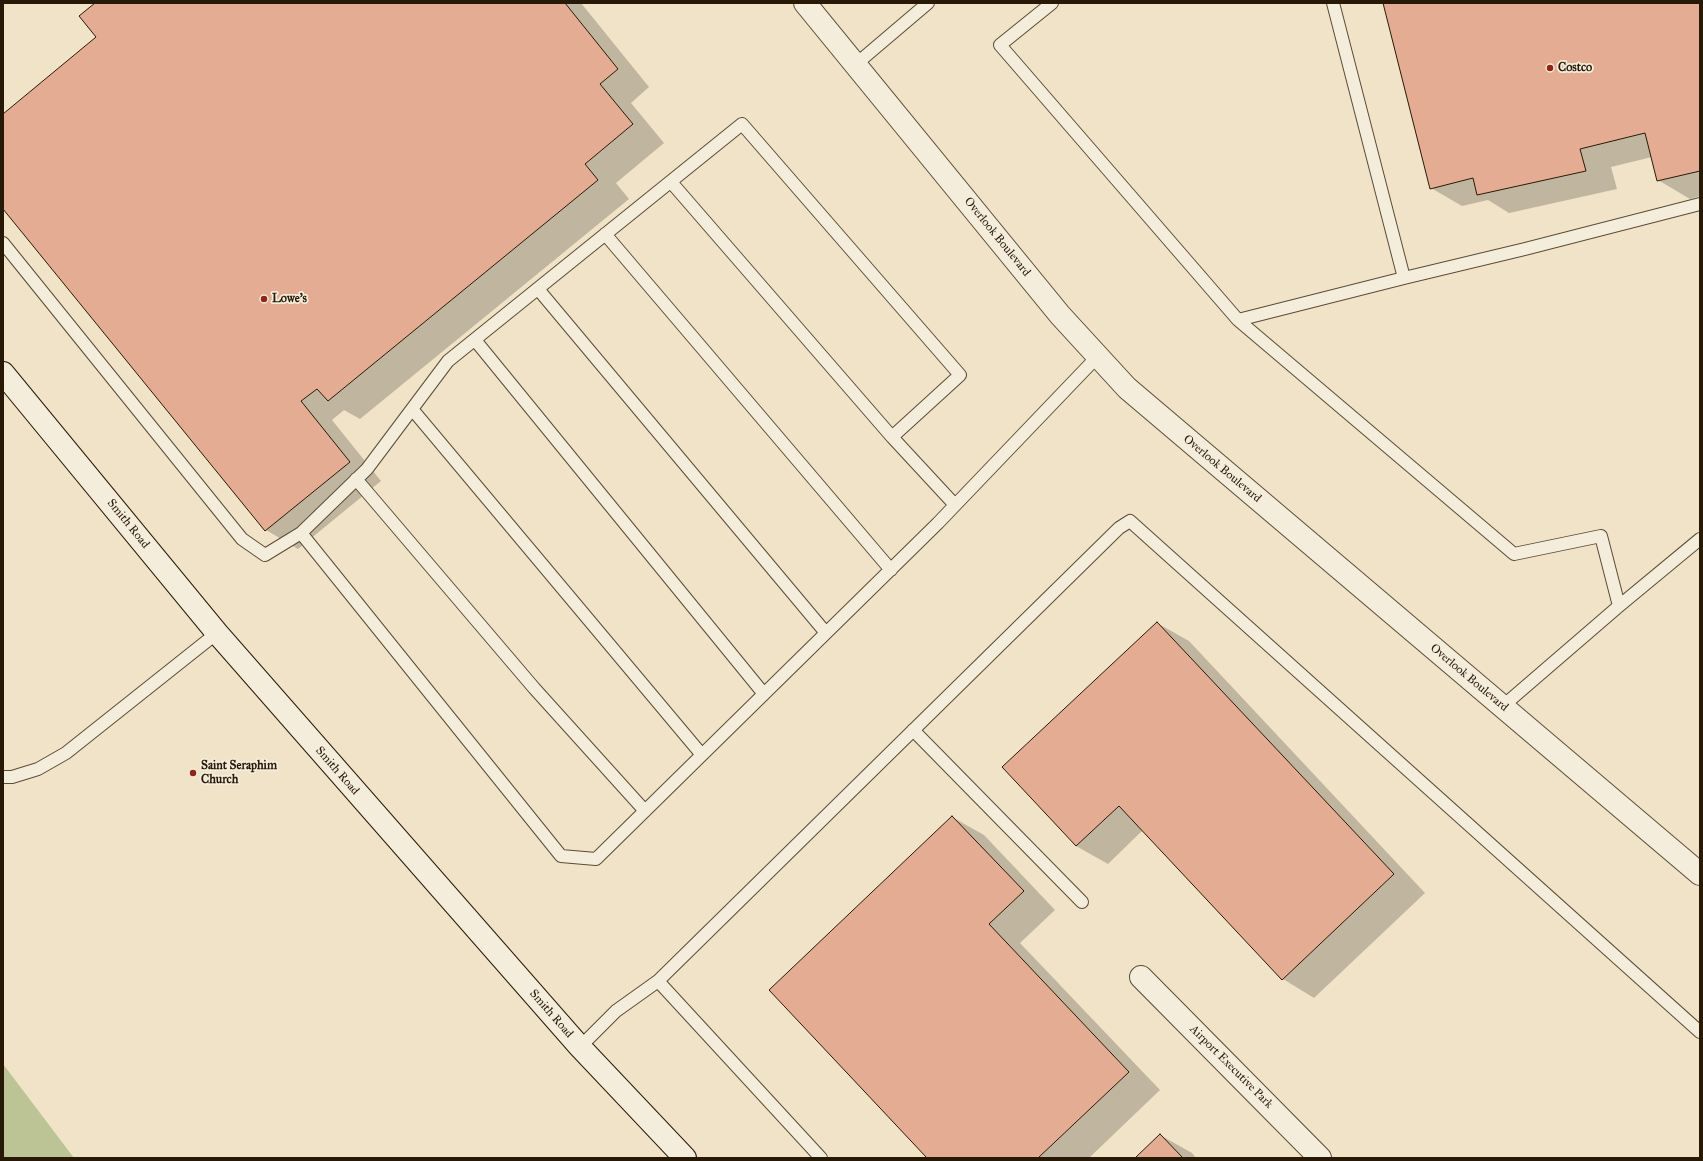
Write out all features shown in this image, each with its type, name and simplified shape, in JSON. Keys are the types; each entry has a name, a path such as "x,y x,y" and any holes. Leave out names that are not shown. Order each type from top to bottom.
{"street":[{"name":"Overlook Boulevard","path":"805,3 1060,314 1097,357 1145,404 1700,874"},
{"name":"Smith Road","path":"3,372 217,634 580,1047 685,1158"},
{"name":"Airport Executive Park","path":"1141,977 1320,1158"}],"lane":[{"path":"856,65 928,3"},
{"path":"1052,3 1000,45 1238,320 1514,554 1601,536 1619,606"},
{"path":"1333,3 1404,278"},
{"path":"3,243 242,539 265,555 301,533 366,469 448,361 742,124 960,375 892,437"},
{"path":"671,182 892,437 955,505"},
{"path":"1238,320 1404,278 1533,248 1700,204"},
{"path":"606,234 891,570"},
{"path":"538,289 826,633"},
{"path":"475,340 764,694"},
{"path":"301,533 561,856 596,859 891,570 1097,357"},
{"path":"412,409 702,755"},
{"path":"356,479 534,688 645,811"},
{"path":"580,1047 616,1012 658,981 1119,528 1130,521 1700,1032"},
{"path":"1503,706 1619,606 1700,539"},
{"path":"3,777 12,777 38,769 66,753 217,634"},
{"path":"914,730 1082,902"},
{"path":"658,981 821,1158"}],"green space":[{"path":"3,1064 74,1158 3,1158"}],"building":[{"name":"Lowe's","path":"95,3 565,3 618,69 600,84 633,124 585,164 598,180 328,401 317,389 301,401 350,462 265,531 3,209 3,114 96,37 79,16"},
{"name":"Costco","path":"1383,3 1700,3 1700,171 1657,181 1645,133 1580,149 1586,171 1477,195 1473,178 1430,189"},
{"path":"1157,622 1394,874 1282,980 1119,806 1076,846 1002,767"},
{"path":"952,816 1024,891 989,924 1129,1072 1038,1158 927,1158 769,990"},
{"path":"1160,1134 1183,1158 1135,1158"}],"place":[{"name":"Costco","path":"1550,68"},
{"name":"Lowe's","path":"264,299"},
{"name":"Saint Seraphim Church","path":"193,773"}]}
